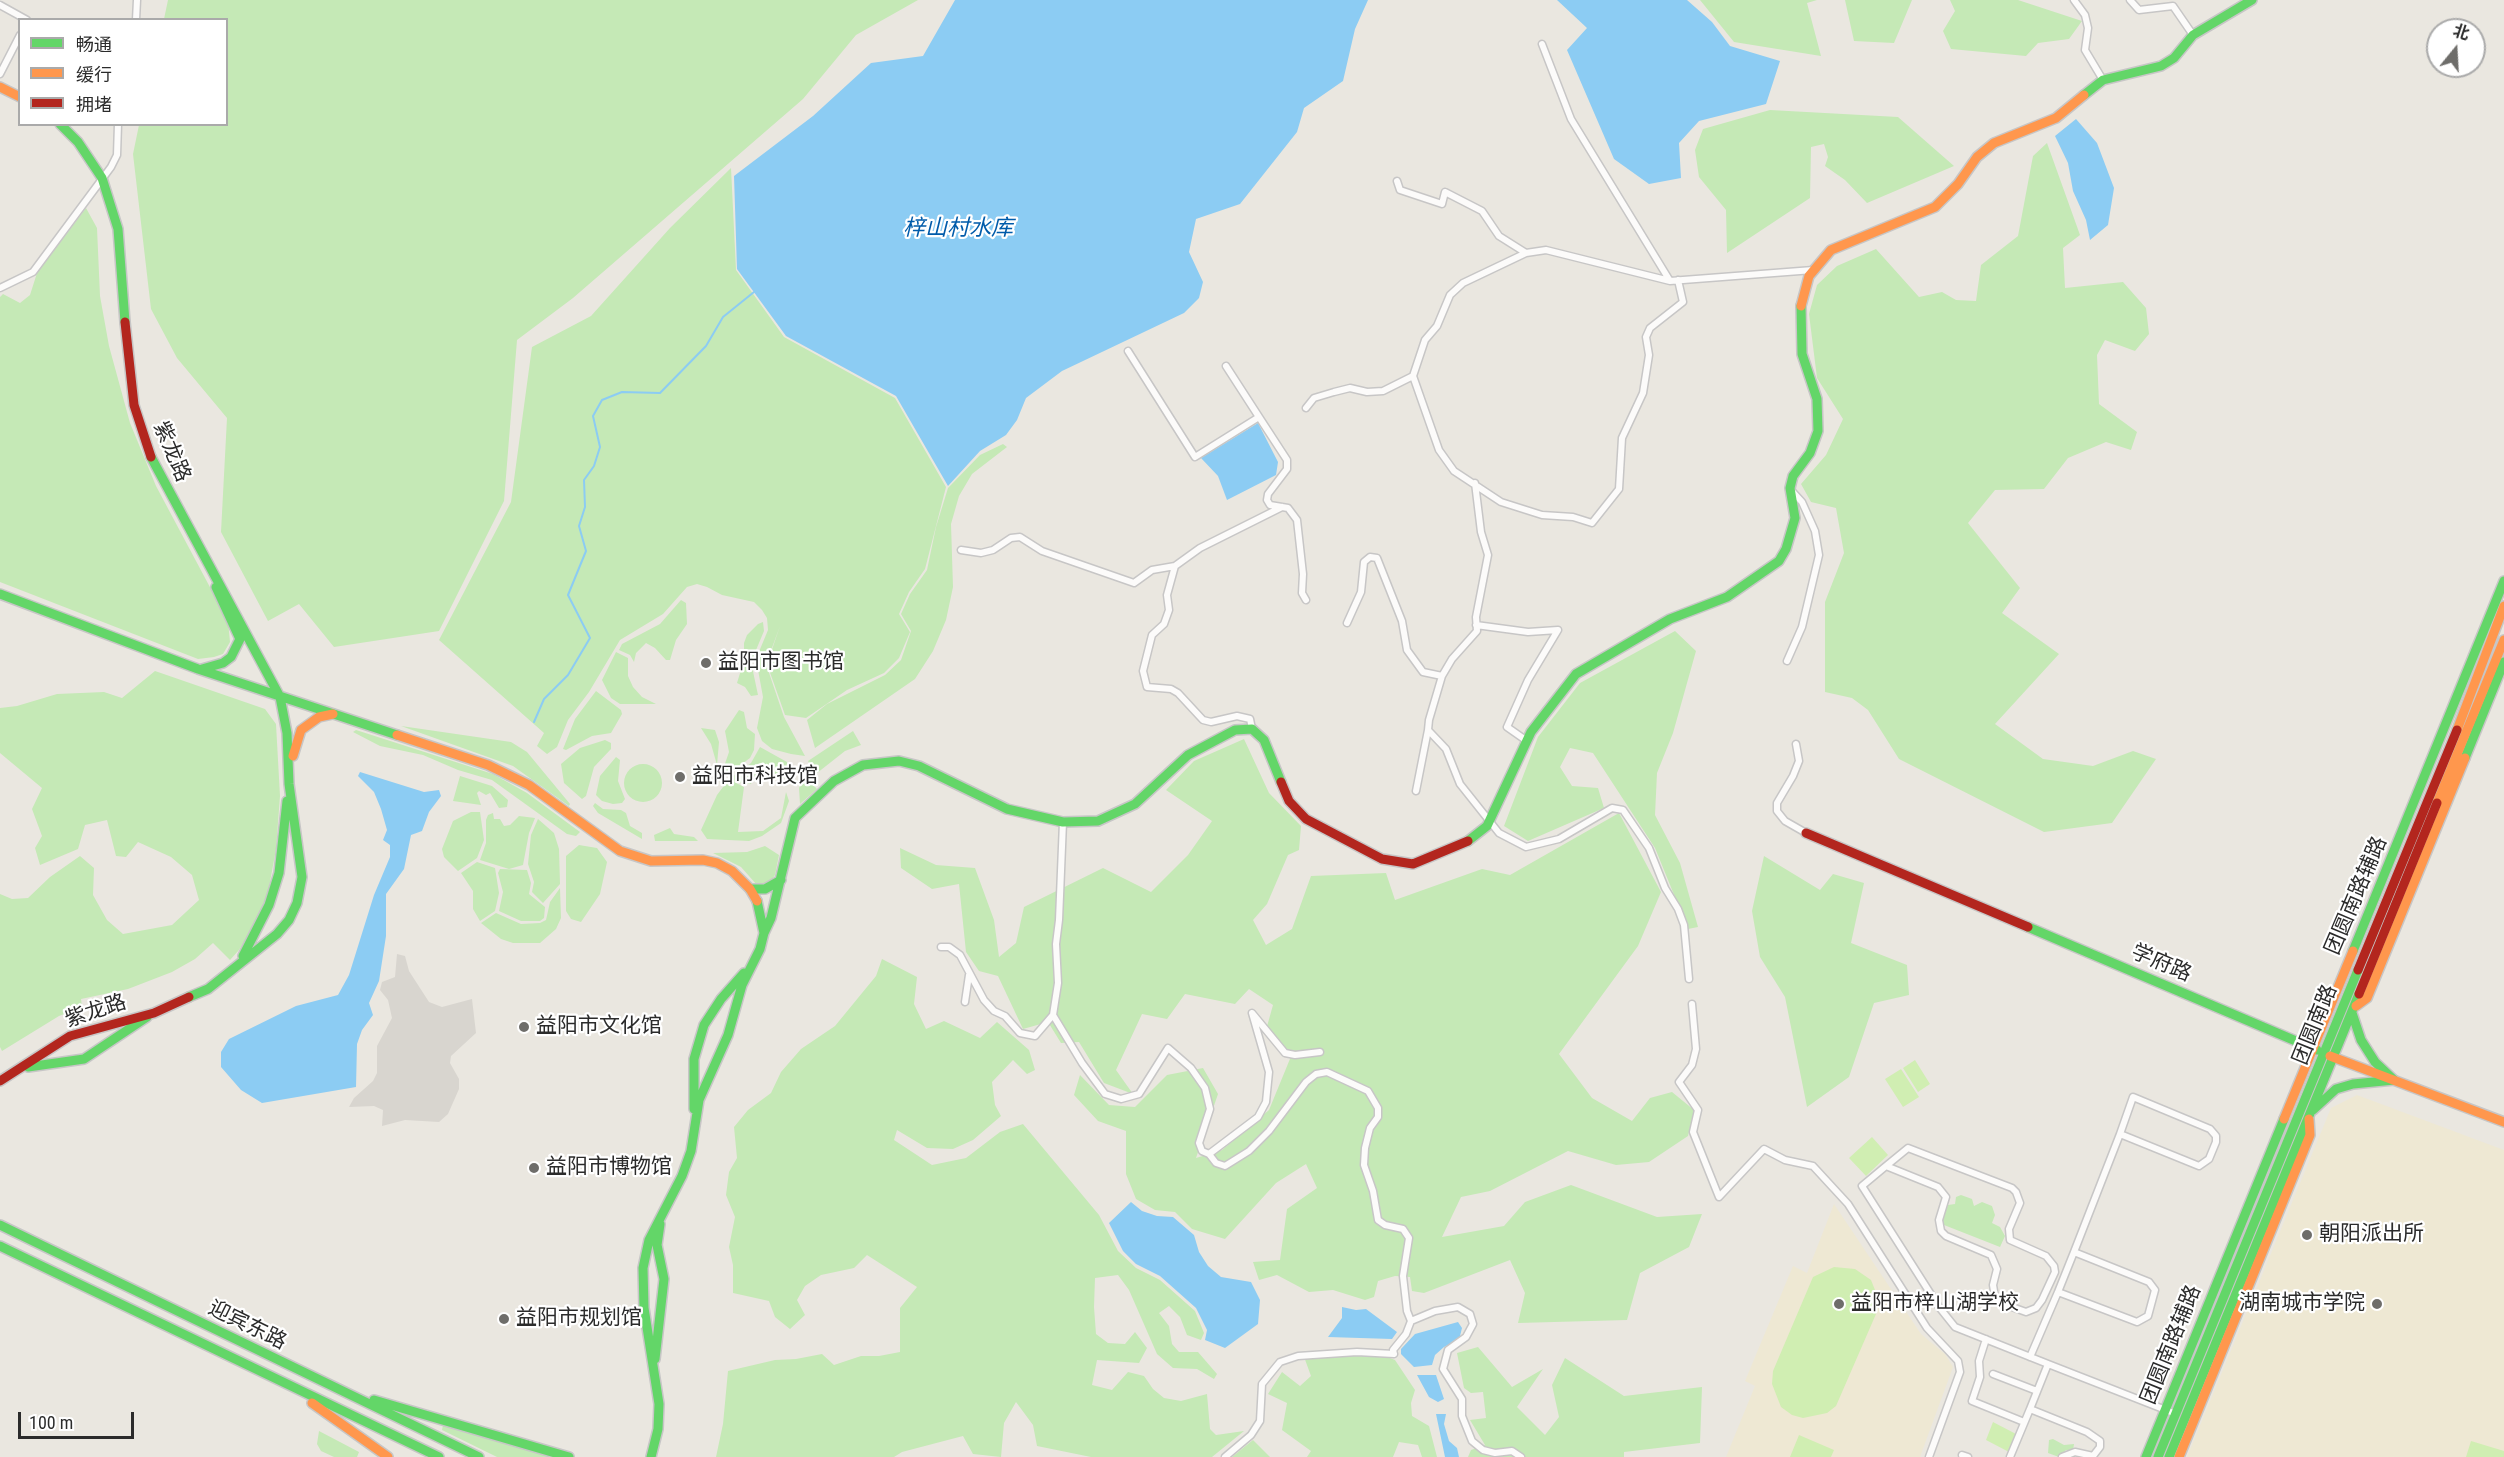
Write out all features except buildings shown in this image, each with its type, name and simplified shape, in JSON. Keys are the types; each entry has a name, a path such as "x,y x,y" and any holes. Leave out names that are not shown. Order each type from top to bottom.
{"main road":[{"path":"651,1457 658,1429 659,1404 642,1287 649,1240 682,1176 691,1151 699,1100 720,1055 742,985 760,949 771,918 795,818 846,772 881,761 899,761 920,766 995,805 1063,822 1098,821 1135,804 1188,755 1235,730 1252,729 1264,740 1289,801 1306,819 1382,859 1413,864 1473,839 1491,819 1527,741 1576,674 1670,619 1726,597 1779,561 1795,518 1790,488 1793,476 1810,453 1818,431 1817,399 1802,354 1801,306 1809,276 1830,250 1935,207 1958,184 1977,157 1994,143 2056,118 2103,80 2161,66 2174,58 2193,34 2252,0"},
{"path":"0,87 18,96"},
{"name":"紫龙路","path":"19,1069 42,1063 84,1059 154,1013 208,989 277,934 289,920 297,903 302,877 289,784 287,733 280,696 153,465 134,405 128,364 118,229 102,178 78,142 62,126"},
{"path":"198,669 223,663 231,657 240,639 237,629 219,598 208,565"},
{"name":"团圆南路辅路","path":"2146,1457 2504,581"},
{"path":"0,594 198,669 510,774 605,841 636,858 717,863 732,871 750,889 758,903 764,933"},
{"name":"团圆南路","path":"2158,1457 2450,747 2504,606"},
{"name":"团圆南路","path":"2169,1457 2504,640"},
{"path":"2394,1080 2375,1062 2361,1040 2353,1010 2367,999 2504,662"},
{"path":"292,809 294,747 297,737 309,722 333,714"},
{"name":"紫龙路","path":"239,963 262,921 279,873 289,784"},
{"name":"学府路","path":"1806,832 2334,1058 2504,1122"},
{"path":"750,889 765,889 781,880"},
{"path":"695,1120 694,1059 704,1024 721,999 751,968"},
{"name":"紫龙路","path":"0,1081 70,1036 96,1027 154,1013"},
{"path":"2179,1457 2310,1135 2310,1114 2336,1089 2354,1084 2394,1080"},
{"path":"655,1384 656,1335 663,1299 664,1279 657,1245 662,1213"},
{"name":"迎宾东路","path":"0,1225 478,1457"},
{"name":"迎宾东路","path":"0,1246 439,1457"},
{"path":"285,1383 388,1457"},
{"path":"330,1387 569,1457"},
{"path":"550,1451 563,1457"}],"street":[{"path":"136,18 137,0"},
{"path":"2074,0 2085,15 2088,28 2085,50 2103,80"},
{"path":"2130,0 2139,10 2172,3 2193,34"},
{"path":"0,5 27,18"},
{"path":"0,75 18,39"},
{"path":"1542,44 1571,119 1670,281"},
{"path":"0,288 33,272 102,178 117,155 118,126"},
{"path":"1397,181 1400,190 1442,204 1445,192 1482,211 1499,236 1526,253"},
{"path":"1678,280 1683,302 1650,328 1646,337 1649,355 1643,393 1622,438 1619,489 1592,523 1572,517 1542,515 1501,502 1454,471 1439,450 1413,376 1425,340 1437,326 1450,295 1463,283 1526,253 1546,250 1670,281 1678,280 1814,270"},
{"path":"1128,351 1195,457 1259,417"},
{"path":"1226,366 1287,460 1287,469 1268,494 1267,500 1270,505 1288,508 1296,520 1303,574 1302,593 1306,600"},
{"path":"1306,408 1314,398 1350,388 1366,392 1383,391 1413,376"},
{"path":"1416,791 1429,720 1442,676 1452,658 1477,631 1476,617 1488,555 1481,532 1475,483"},
{"path":"1787,661 1802,627 1819,555 1815,531 1802,502 1790,488"},
{"path":"961,550 981,553 993,550 1011,538 1020,537 1042,551 1134,583 1152,570 1175,566 1200,548 1282,507"},
{"path":"1347,623 1361,592 1364,562 1370,557 1377,558 1402,621 1407,650 1423,672 1442,676"},
{"path":"1175,566 1167,594 1168,610 1164,624 1152,635 1143,671 1144,681 1147,687 1171,689 1178,693 1203,720 1211,722 1237,716 1250,719 1252,729"},
{"path":"1476,625 1528,632 1558,630 1528,680 1507,727 1527,741"},
{"path":"1428,730 1446,749 1460,784 1491,819 1499,833 1526,847 1559,839 1612,808 1623,810 1648,848 1665,888 1678,909 1683,925 1689,979"},
{"path":"1796,744 1799,761 1777,803 1777,811 1785,821 1806,832"},
{"path":"941,947 949,947 960,955 984,1000 1020,1033 1035,1036 1053,1015 1058,983 1056,944 1063,822"},
{"path":"965,1002 969,974"},
{"path":"1692,1004 1696,1049 1692,1065 1680,1082 1698,1110 1693,1132 1719,1197 1764,1149 1785,1160 1813,1166 1848,1204 1927,1328 1958,1361 1960,1372 1929,1457"},
{"path":"1209,1154 1258,1117 1266,1102 1269,1072 1252,1013 1285,1053 1295,1055 1320,1052"},
{"path":"1053,1015 1082,1063 1105,1094 1121,1099 1139,1094 1168,1048 1191,1068 1205,1088 1210,1109 1198,1143 1202,1151 1209,1154 1216,1163 1226,1166 1249,1150 1269,1131 1306,1082 1316,1074 1327,1072 1368,1091 1378,1108 1378,1117 1370,1128 1365,1148 1364,1165 1373,1191 1378,1220 1385,1225 1403,1229 1408,1238 1403,1276 1407,1311 1411,1321 1406,1334 1393,1350 1394,1354 1357,1352 1298,1356 1280,1362 1262,1384 1260,1421 1251,1435 1225,1457"},
{"path":"2030,1357 2074,1252 2133,1097 2210,1129 2216,1136 2216,1143 2209,1159 2199,1166 2120,1134"},
{"path":"1886,1166 1943,1191 1947,1202 1939,1220 1941,1231 1946,1236 1991,1255 1997,1269 1993,1291 1998,1302 2026,1312 2036,1308 2055,1272 2054,1266 2046,1256 2010,1240 2009,1229 2020,1203 2012,1188 1908,1148 1886,1166 1862,1186 1955,1327 2176,1414"},
{"path":"2058,1292 2129,1321 2137,1322 2148,1316 2155,1296 2154,1286 2074,1252"},
{"path":"1411,1321 1435,1311 1458,1307 1470,1314 1473,1324 1466,1337 1448,1350 1443,1369 1462,1399 1462,1416 1472,1441 1483,1450 1495,1453 1512,1451 1521,1457"},
{"path":"1986,1340 1979,1361 1980,1377 1972,1401 2024,1422"},
{"path":"2010,1457 2048,1364"},
{"path":"1993,1374 2037,1391"},
{"path":"2030,1409 2087,1431 2100,1441 2100,1447 2093,1456 2075,1452 2062,1457"}],"shaded area":[{"path":"397,954 405,956 409,971 429,1002 442,1007 472,999 476,1033 451,1056 450,1063 459,1079 459,1089 448,1114 439,1122 405,1120 382,1126 383,1110 374,1106 349,1107 354,1098 373,1081 377,1073 377,1046 392,1018 388,1000 380,990 382,982 395,977"},
{"name":"湖南城市学院","path":"2357,1095 2504,1150 2504,1457 2187,1457 2331,1108"},
{"name":"益阳市梓山湖学校","path":"1834,1204 1921,1334 1945,1354 1953,1367 1920,1457 1726,1457 1755,1386 1745,1381 1793,1266 1807,1273"}],"green space":[{"path":"168,0 918,0 856,35 803,99 573,298 517,340 504,501 439,631 334,647 299,604 268,621 221,532 227,418 177,358 151,309 133,154 139,126 228,126 228,18 164,18"},
{"path":"1700,0 1817,0 1807,3 1821,56 1734,42"},
{"path":"1845,0 1912,0 1894,43 1854,41"},
{"path":"1950,0 2018,0 2082,21 2069,39 2038,43 2026,56 1951,49 1943,31 1955,11"},
{"path":"1770,110 1898,117 1954,166 1867,203 1845,180 1825,166 1828,157 1824,144 1811,147 1810,198 1727,253 1726,210 1699,177 1695,150 1703,129"},
{"path":"2047,143 2080,235 2063,248 2065,288 2123,282 2146,308 2149,334 2135,351 2105,340 2097,355 2099,404 2137,432 2131,450 2106,442 2068,458 2044,489 1995,490 1968,523 2020,588 2002,613 2059,654 1995,724 2043,759 2093,766 2133,751 2156,759 2112,823 2044,832 1899,759 1868,710 1852,698 1825,692 1825,602 1844,553 1836,508 1811,502 1801,484 1826,455 1843,419 1817,378 1809,314 1817,285 1837,266 1876,249 1919,297 1942,292 1956,300 1976,301 1981,265 2018,236 2033,156"},
{"path":"731,168 736,270 784,337 895,398 946,487 925,569 909,592 899,614 910,632 899,658 884,673 847,690 806,718 785,715 767,664 780,626 766,664 784,717 805,756 791,754 772,749 762,741 757,728 763,697 756,659 768,630 767,618 754,602 722,595 697,584 687,587 663,614 620,640 589,692 568,720 557,747 547,754 537,746 544,733 439,640 511,502 532,347 591,316 670,228"},
{"path":"86,208 97,228 100,296 109,346 130,423 156,486 228,621 230,642 223,654 214,657 198,659 0,582 0,297 3,294 20,303 30,295 37,273"},
{"path":"1003,444 1007,447 972,474 959,496 951,524 953,587 946,620 933,651 915,679 815,748 807,720 827,704 885,675 901,660 911,631 901,614 910,594 927,570 936,527 948,488 980,455"},
{"path":"681,600 686,603 687,624 676,640 670,660 666,660 655,648 646,643 636,653 634,662 630,655 619,650 622,644 660,624"},
{"path":"763,622 764,631 751,662 758,695 751,696 745,687 737,683 744,660 744,643 747,635"},
{"path":"1675,631 1696,651 1673,733 1657,773 1655,815 1680,863 1698,927 1688,929 1655,848 1593,753 1570,748 1560,767 1572,786 1598,788 1604,808 1528,841 1504,826 1538,737 1580,683"},
{"path":"616,652 628,658 628,676 633,687 642,697 656,704 620,704 611,698 602,680"},
{"path":"155,671 265,709 276,724 280,796 276,849 268,893 255,924 230,960 213,943 195,959 172,972 128,989 81,999 82,1007 59,1016 2,1051 0,1047 0,894 12,899 28,898 50,877 80,856 94,868 93,895 107,920 123,934 172,925 199,900 192,875 171,857 138,842 126,857 116,856 107,820 85,825 78,849 40,865 35,848 42,836 32,809 42,788 0,753 0,708 17,706 57,694 104,692 122,698"},
{"path":"596,691 621,710 622,714 611,733 592,736 566,750 563,749 575,719"},
{"path":"739,710 744,712 747,728 755,734 754,750 750,758 719,781 729,752 725,731"},
{"path":"401,726 511,742 527,752 570,804 569,806 513,766"},
{"path":"701,728 715,730 719,742 717,765 711,744"},
{"path":"356,730 493,774 527,793 580,832 576,836 567,834 492,780 458,770 423,755 380,746 353,732"},
{"path":"853,731 861,745 845,751 812,777 806,771 810,765 808,761"},
{"path":"1244,739 1269,793 1301,826 1299,850 1288,855 1267,904 1253,920 1266,945 1292,929 1311,876 1386,873 1395,900 1482,869 1510,875 1619,813 1661,892 1638,946 1559,1054 1592,1098 1632,1121 1650,1098 1672,1092 1694,1110 1688,1136 1649,1162 1616,1165 1568,1151 1490,1191 1461,1197 1442,1237 1504,1226 1525,1202 1571,1185 1657,1217 1702,1214 1689,1247 1640,1273 1627,1320 1518,1323 1525,1293 1510,1260 1424,1293 1412,1291 1410,1277 1395,1276 1378,1281 1374,1297 1365,1300 1333,1290 1309,1292 1277,1275 1259,1280 1253,1262 1280,1260 1287,1209 1317,1188 1306,1164 1276,1183 1225,1239 1192,1229 1175,1212 1155,1210 1136,1199 1126,1174 1126,1131 1098,1121 1074,1095 1080,1075 1109,1105 1135,1107 1167,1075 1203,1068 1218,1094 1196,1158 1222,1150 1269,1110 1292,1054 1266,1030 1273,1005 1249,989 1235,1004 1185,994 1167,1019 1142,1014 1116,1070 1133,1094 1104,1083 1079,1042 1061,1043 1048,1022 1023,1029 998,976 979,971 966,952 959,884 932,889 901,868 900,848 936,865 975,868 994,920 999,957 1016,943 1024,907 1103,868 1151,892 1188,855 1212,821 1166,790 1194,761"},
{"path":"605,740 611,743 611,749 594,767 586,796 582,799 564,783 561,764 580,748"},
{"path":"760,747 787,762 791,778 753,777 751,784 735,782 732,777 751,763"},
{"path":"616,757 620,760 618,781 625,799 622,803 613,804 602,801 596,795 600,776"},
{"path":"643,764 657,769 662,783 657,797 643,802 629,797 624,783 629,769"},
{"path":"804,775 817,789 800,804 799,788"},
{"path":"460,776 492,786 508,800 507,807 499,808 490,793 486,795 479,791 477,793 481,805 453,801"},
{"path":"729,779 744,787 738,832 763,831 781,818 786,792 789,801 781,823 762,836 749,841 707,839 701,830 717,795"},
{"path":"595,803 603,809 621,810 626,813 630,826 642,833 642,839 598,813 593,806"},
{"path":"471,812 480,812 484,840 477,858 458,871 444,857 442,849 453,821"},
{"path":"493,813 494,819 500,819 504,826 510,825 519,816 535,818 529,833 523,865 509,869 480,860 486,843 486,820 488,815"},
{"path":"538,819 554,833 559,849 560,884 543,903 532,892 534,882 528,864 531,835"},
{"path":"670,828 674,834 694,837 698,841 655,841 654,835"},
{"path":"579,845 597,848 607,862 600,894 581,922 571,919 566,911 566,856"},
{"path":"765,846 779,855 775,875 770,882 757,885 741,867 713,853 747,852"},
{"path":"1764,856 1820,890 1833,874 1864,883 1851,943 1907,965 1909,995 1874,1003 1849,1077 1807,1107 1785,997 1760,957 1752,911"},
{"path":"477,862 495,868 499,893 495,911 480,921 473,909 473,891 461,873"},
{"path":"500,869 527,870 531,883 529,894 545,907 544,918 540,921 521,921 499,911 503,892 498,873"},
{"path":"560,888 561,918 556,929 540,943 513,943 501,939 481,923 496,913 521,924 540,923 546,920 550,902"},
{"path":"882,959 917,977 914,1004 926,1029 944,1021 980,1038 997,1022 1029,1050 1035,1070 1027,1074 1013,1060 992,1082 995,1105 1001,1116 973,1140 953,1149 927,1148 897,1130 894,1140 932,1165 966,1158 1000,1132 1023,1124 1099,1215 1118,1251 1136,1268 1160,1280 1195,1311 1204,1333 1201,1340 1187,1335 1180,1317 1169,1306 1159,1313 1169,1326 1172,1344 1179,1352 1198,1352 1217,1374 1214,1379 1197,1369 1173,1368 1157,1354 1129,1290 1118,1275 1095,1278 1096,1334 1108,1343 1125,1344 1135,1332 1147,1348 1139,1363 1097,1360 1092,1385 1112,1390 1128,1372 1144,1376 1153,1389 1164,1398 1181,1401 1207,1394 1210,1429 1216,1435 1244,1431 1212,1457 1091,1457 1037,1446 1033,1425 1016,1402 1004,1423 1001,1457 973,1454 963,1436 902,1452 894,1457 716,1457 723,1424 728,1371 775,1360 822,1354 834,1365 861,1356 879,1356 900,1352 900,1308 917,1287 867,1255 854,1268 821,1275 805,1286 797,1300 805,1315 790,1329 775,1317 769,1301 733,1293 733,1265 729,1247 735,1217 726,1195 729,1172 737,1158 734,1127 748,1110 771,1093 781,1072 801,1049 835,1026 876,976"},
{"path":"1915,1060 1930,1084 1918,1092 1903,1068"},
{"path":"1901,1069 1919,1097 1903,1107 1885,1079"},
{"path":"1872,1137 1888,1155 1866,1176 1849,1158"},
{"path":"1961,1195 1972,1199 1974,1206 1982,1202 1992,1206 1995,1215 1992,1223 2000,1227 2005,1236 2000,1247 1944,1225 1942,1220 1948,1205 1955,1204 1956,1197"},
{"path":"1834,1267 1855,1269 1871,1280 1877,1295 1876,1314 1836,1406 1827,1413 1803,1418 1792,1415 1781,1407 1772,1384 1773,1371 1813,1277"},
{"path":"1478,1347 1512,1387 1543,1369 1517,1407 1545,1435 1559,1417 1552,1385 1565,1358 1624,1396 1702,1387 1700,1443 1624,1452 1624,1457 1468,1457 1471,1450 1485,1445 1470,1420 1486,1418 1483,1392 1471,1393 1464,1388 1457,1353"},
{"path":"1369,1350 1395,1360 1415,1390 1411,1403 1412,1416 1429,1426 1437,1457 1422,1457 1418,1445 1399,1442 1393,1457 1307,1457 1311,1451 1282,1430 1287,1403 1268,1394 1282,1372 1300,1386 1311,1376 1303,1354"},
{"path":"1993,1422 2016,1434 2009,1452 1986,1440"},
{"path":"443,1425 550,1457 497,1457 442,1430"},
{"path":"319,1431 359,1452 357,1457 334,1457 321,1451 317,1444"},
{"path":"1799,1435 1834,1450 1831,1457 1790,1457"},
{"path":"2053,1439 2064,1445 2074,1444 2073,1450 2066,1450 2059,1457 2048,1453 2049,1440"},
{"path":"1253,1440 1270,1457 1232,1457"},
{"path":"2471,1441 2504,1451 2504,1457 2466,1457"}],"water":[{"name":"梓山村水库","path":"955,0 1368,0 1355,29 1343,81 1304,108 1297,132 1240,204 1196,219 1189,252 1203,282 1199,298 1184,313 1062,371 1026,398 1017,420 1006,435 980,451 948,486 896,396 786,336 737,269 734,176 813,116 871,63 923,56"},
{"path":"1557,0 1687,0 1712,22 1730,46 1780,61 1766,104 1699,121 1679,143 1681,178 1649,184 1614,159 1567,50 1587,28"},
{"path":"2076,119 2097,143 2114,188 2108,225 2090,240 2086,220 2073,191 2068,163 2055,136"},
{"path":"1258,423 1278,462 1276,475 1227,500 1218,476 1201,458"},
{"path":"360,772 424,792 439,790 441,796 429,812 422,831 411,835 404,869 386,894 386,936 379,981 369,1003 373,1015 362,1030 357,1044 356,1087 262,1103 241,1090 221,1067 221,1052 229,1039 296,1006 338,995 349,975 374,895 390,857 390,845 383,840 387,830 381,809 374,792 358,776"},
{"path":"1131,1202 1142,1211 1157,1216 1173,1217 1194,1235 1199,1252 1208,1266 1221,1277 1251,1282 1260,1300 1258,1324 1225,1348 1205,1340 1207,1330 1196,1308 1160,1276 1136,1264 1123,1251 1109,1223"},
{"path":"1342,1307 1356,1310 1366,1309 1397,1332 1392,1339 1328,1337 1342,1318"},
{"path":"1458,1322 1462,1328 1459,1340 1444,1347 1435,1355 1432,1365 1414,1367 1401,1354 1401,1349 1415,1334"},
{"path":"1417,1375 1436,1375 1444,1399 1438,1402 1429,1397"},
{"path":"1436,1414 1446,1414 1444,1424 1449,1441 1457,1448 1459,1457 1445,1457"}],"waterway":[{"path":"534,722 544,699 568,675 590,638 568,595 586,551 579,526 585,507 584,480 594,466 600,447 593,416 602,400 622,392 660,393 706,346 723,317 754,292"}],"traffic: fast":[{"path":"2084,95 2103,80 2161,66 2174,58 2193,35 2252,0"},
{"path":"62,126 78,142 102,178 118,229 125,322"},
{"path":"1468,841 1487,826 1531,732 1576,674 1670,619 1727,597 1779,561 1786,549 1795,518 1790,488 1793,476 1810,453 1818,431 1817,399 1802,354 1801,306"},
{"path":"151,457 280,697 287,733 289,784 302,877 297,903 289,920 277,934 208,989 189,997"},
{"path":"2353,951 2504,581"},
{"path":"202,669 223,663 231,657 240,639 216,587"},
{"path":"0,594 198,669 397,735"},
{"path":"2465,758 2504,662"},
{"path":"764,933 771,918 795,818 834,781 863,765 899,761 919,766 1007,809 1063,822 1098,821 1135,804 1188,755 1235,730 1252,729 1264,740 1281,782"},
{"path":"243,956 269,905 279,873 287,801"},
{"path":"750,889 765,889 781,880"},
{"path":"651,1457 658,1429 659,1404 644,1308 643,1268 649,1240 682,1176 691,1151 699,1100 728,1035 742,985 760,949 764,933 757,901"},
{"path":"2028,927 2317,1050"},
{"path":"2158,1457 2358,970"},
{"path":"694,1109 694,1059 704,1025 721,999 744,973"},
{"path":"2169,1457 2359,994"},
{"path":"2313,1110 2336,1089 2353,1084 2394,1080 2375,1062 2361,1040 2352,1013"},
{"path":"28,1067 84,1059 147,1017"},
{"path":"2146,1457 2284,1119"},
{"path":"655,1359 664,1279 657,1245 660,1224"},
{"path":"0,1225 479,1457"},
{"path":"0,1246 439,1457"},
{"path":"374,1400 569,1457"}],"traffic: slow":[{"path":"0,87 18,96"},
{"path":"1801,306 1809,276 1831,250 1935,207 1958,184 1977,157 1994,143 2056,118 2084,95"},
{"path":"2457,730 2504,606"},
{"path":"2437,803 2504,640"},
{"path":"293,756 301,730 319,717 333,714"},
{"path":"397,735 488,765 529,785 620,851 651,861 703,860 717,863 732,871 750,889 757,901"},
{"path":"2356,1006 2367,998 2465,758"},
{"path":"2284,1119 2353,951"},
{"path":"2330,1056 2504,1122"},
{"path":"2179,1457 2310,1135 2309,1119"},
{"path":"312,1403 388,1457"}],"traffic: jam":[{"path":"125,322 134,405 151,457"},
{"path":"2358,970 2457,730"},
{"path":"1281,782 1289,801 1306,819 1382,859 1413,864 1468,841"},
{"path":"2359,994 2437,803"},
{"path":"1806,833 2028,927"},
{"path":"0,1081 70,1036 154,1013 189,997"}],"place":[{"name":"益阳市图书馆","path":"706,663"},
{"name":"益阳市科技馆","path":"680,777"},
{"name":"益阳市文化馆","path":"524,1027"},
{"name":"益阳市博物馆","path":"534,1168"},
{"name":"朝阳派出所","path":"2307,1235"},
{"name":"益阳市梓山湖学校","path":"1839,1304"},
{"name":"湖南城市学院","path":"2377,1304"},
{"name":"益阳市规划馆","path":"504,1319"}]}
